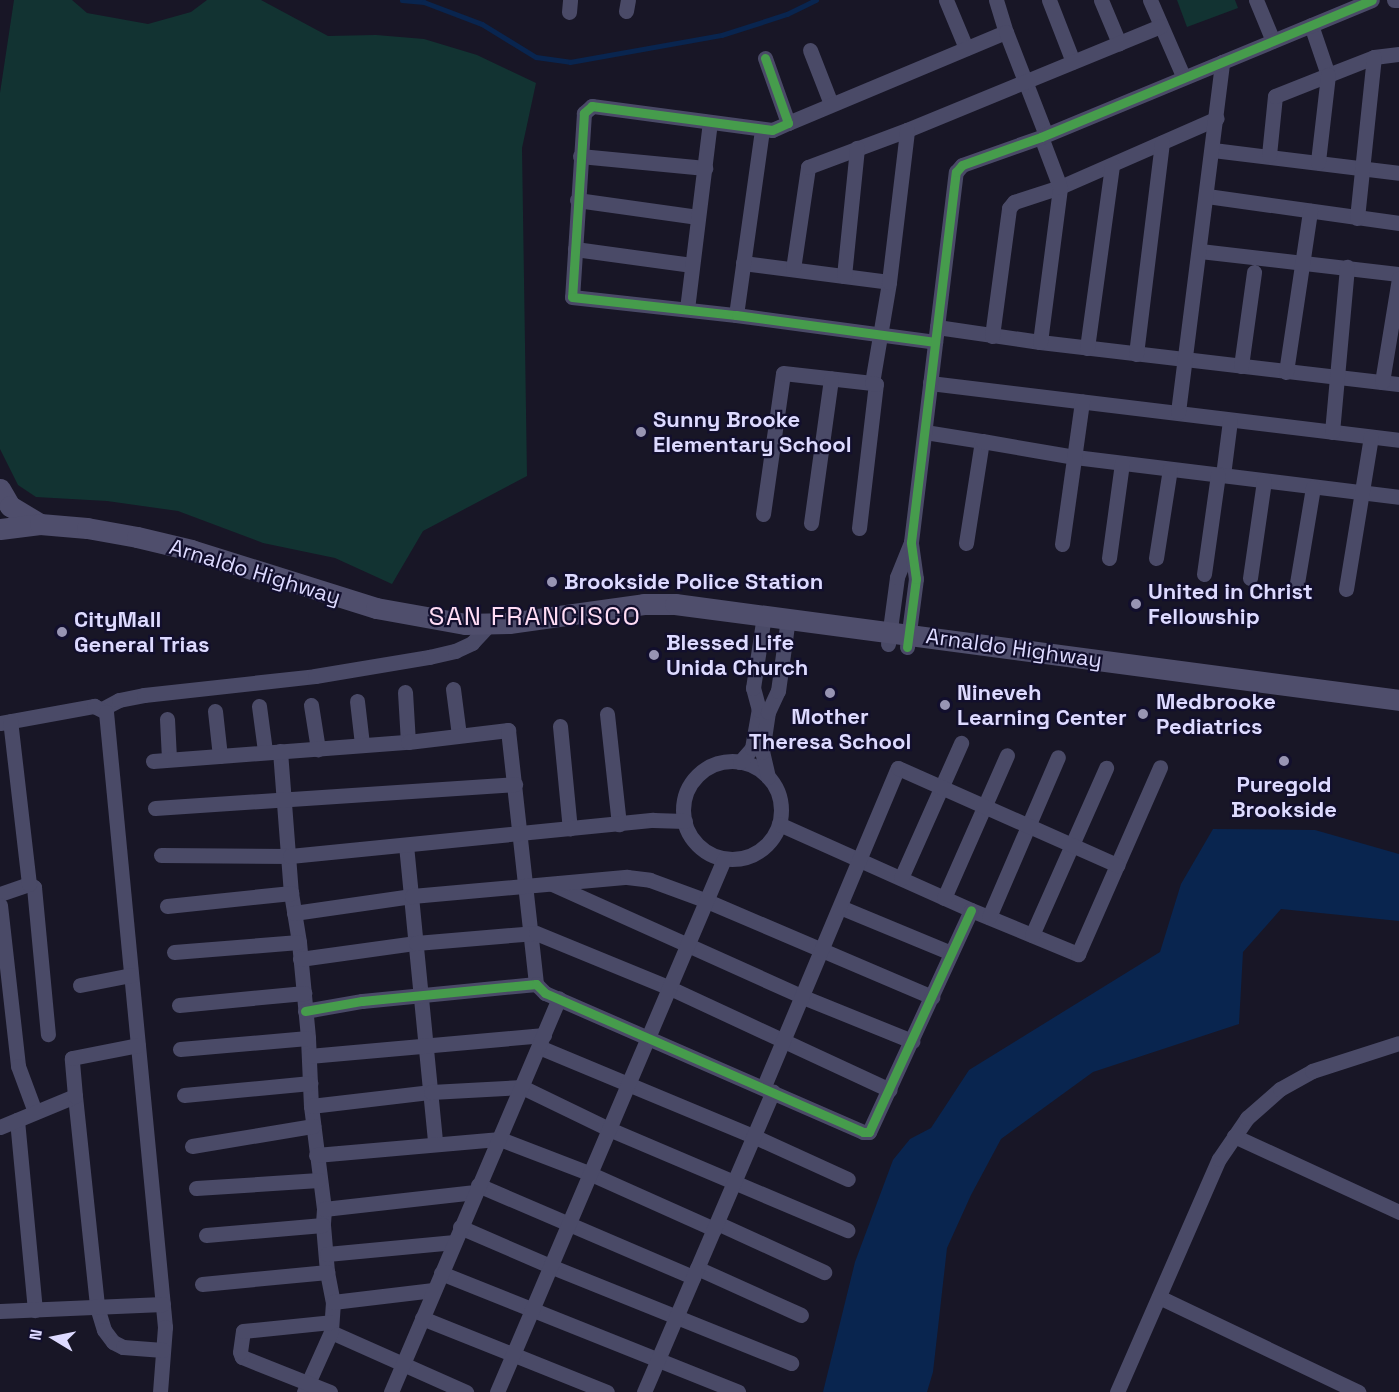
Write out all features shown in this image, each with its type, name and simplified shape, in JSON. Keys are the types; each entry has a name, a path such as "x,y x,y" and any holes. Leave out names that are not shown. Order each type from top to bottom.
{"main road":[{"path":"0,489 10,506 40,524"},
{"name":"Arnaldo Highway","path":"0,529 40,524 87,528 191,550 376,608 433,620 500,624 584,623 673,616 763,621 1399,700"}],"street":[{"path":"946,0 966,48"},
{"path":"996,0 1060,187 1040,342"},
{"path":"1049,0 1073,62"},
{"path":"1101,0 1119,44"},
{"path":"1150,0 1183,76"},
{"path":"1256,0 1273,41"},
{"path":"898,639 916,579 911,542 956,172 962,165 1044,136 1183,76 1372,0"},
{"path":"1394,0 1399,0"},
{"path":"1311,25 1328,75 1318,162"},
{"path":"793,269 808,167 907,130 1161,26"},
{"path":"1006,32 772,130 592,106 584,113 572,297 687,309 880,334 992,336 1399,384"},
{"path":"810,50 831,104"},
{"path":"1269,155 1275,96 1374,57 1399,54"},
{"path":"1357,218 1374,57"},
{"path":"765,58 788,123"},
{"path":"1178,412 1187,360 1222,62"},
{"path":"992,336 1009,208 1014,202 1060,187 1217,118"},
{"path":"687,309 710,122"},
{"path":"736,315 762,130"},
{"path":"872,383 888,282 907,130"},
{"path":"1136,354 1162,143"},
{"path":"844,276 857,148"},
{"path":"1213,150 1269,155 1399,173"},
{"path":"580,156 705,168"},
{"path":"1087,348 1112,165"},
{"path":"1207,196 1399,223"},
{"path":"577,200 698,217"},
{"path":"1286,372 1310,211"},
{"path":"575,249 692,265"},
{"path":"1200,251 1347,267 1399,276 1382,382"},
{"path":"743,263 888,282"},
{"path":"1332,432 1347,267"},
{"path":"1241,366 1254,272"},
{"path":"763,514 783,373 872,383 876,384 859,528"},
{"path":"811,523 831,378"},
{"path":"930,383 1399,440"},
{"path":"1062,544 1082,401"},
{"path":"1204,574 1230,420"},
{"path":"924,432 1074,457 1399,497"},
{"path":"1346,589 1371,437"},
{"path":"966,543 982,441"},
{"path":"1109,558 1122,463"},
{"path":"1156,558 1170,469"},
{"path":"1250,578 1264,481"},
{"path":"1298,583 1313,487"},
{"path":"740,762 752,748 759,710 753,688 763,621"},
{"path":"102,709 119,700 144,695 315,676 429,657 455,651 472,643 500,624"},
{"path":"768,777 760,770 740,762 717,764 697,777 688,790 684,805 685,821 695,842 713,855 724,859 745,857 764,848 779,824 780,799 768,777 762,752 768,712 778,691 788,624"},
{"path":"453,689 459,735"},
{"path":"405,692 408,742"},
{"path":"357,701 362,744"},
{"path":"311,705 318,749"},
{"path":"48,1034 34,887 29,884 5,722 94,706 106,712 163,1304 165,1327 160,1392"},
{"path":"259,706 283,800 290,856 291,893 299,942 308,1038 311,1106 324,1209 327,1272 333,1302 331,1327 306,1387"},
{"path":"214,711 220,756"},
{"path":"607,714 619,824"},
{"path":"167,719 169,759"},
{"path":"560,726 570,829"},
{"path":"153,761 408,742 508,730 536,984 545,993 649,1036 863,1132 872,1129 971,910"},
{"path":"901,878 961,743"},
{"path":"944,898 1007,755"},
{"path":"989,917 1058,757"},
{"path":"779,824 971,910 1078,954 1160,767"},
{"path":"644,1392 753,1136 784,1042 898,768 1117,865"},
{"path":"1032,935 1106,768"},
{"path":"155,808 514,784"},
{"path":"161,855 290,856 653,820 685,821"},
{"path":"406,845 435,1143"},
{"path":"496,1392 570,1224 724,859"},
{"path":"294,912 412,896 627,876 650,880 707,901 932,997"},
{"path":"550,883 803,997 912,1041"},
{"path":"0,894 29,884"},
{"path":"167,906 291,893"},
{"path":"0,905 18,1066 35,1112"},
{"path":"840,908 951,952"},
{"path":"300,959 416,943 531,932 669,988 890,1090"},
{"path":"174,952 299,942"},
{"path":"81,985 131,975"},
{"path":"305,1011 362,1000 536,984"},
{"path":"179,1005 304,993"},
{"path":"391,1392 559,998"},
{"path":"180,1049 308,1038"},
{"path":"309,1056 426,1045 542,1041 629,1084 848,1179"},
{"path":"1117,1392 1219,1159 1233,1136 1269,1098 1296,1079 1312,1071 1399,1043"},
{"path":"138,1045 72,1058 75,1096 97,1307 104,1330 113,1342 123,1347 163,1350"},
{"path":"184,1095 310,1083"},
{"path":"311,1106 431,1092 522,1087 609,1129 847,1230"},
{"path":"0,1127 75,1096"},
{"path":"17,1120 35,1310"},
{"path":"192,1146 313,1126"},
{"path":"1233,1136 1399,1212"},
{"path":"316,1155 500,1139 591,1174 824,1272"},
{"path":"196,1188 319,1180"},
{"path":"324,1209 477,1188 801,1315"},
{"path":"206,1235 323,1225"},
{"path":"460,1227 550,1266 791,1363"},
{"path":"327,1254 454,1242"},
{"path":"202,1284 327,1272"},
{"path":"441,1273 738,1392"},
{"path":"333,1302 433,1290"},
{"path":"1159,1297 1358,1392"},
{"path":"0,1311 163,1304"},
{"path":"422,1318 607,1392"},
{"path":"330,1392 306,1387 242,1357 242,1332 331,1327 402,1365 466,1392"}],"green space":[{"path":"14,0 72,0 87,13 148,24 191,12 207,0 261,0 328,36 376,35 424,39 477,55 536,83 522,148 527,476 423,531 392,584 335,558 263,543 178,511 107,501 36,497 18,485 0,449 0,93"},
{"path":"1177,0 1235,0 1238,8 1187,27"}],"water":[{"path":"1213,829 1315,830 1399,854 1399,921 1281,909 1243,952 1239,1024 1093,1072 1001,1139 971,1195 947,1248 933,1372 927,1392 823,1392 855,1262 893,1160 910,1139 931,1128 969,1070 1160,952 1181,884"}],"waterway":[{"path":"402,0 424,2 482,24 536,57 570,62 722,35 787,14 816,0"}],"cycle path":[{"path":"907,647 916,579 911,542 956,172 962,165 1041,137 1372,0"},
{"path":"765,58 788,123 772,130 592,106 584,113 572,297 736,315 935,342"},
{"path":"305,1011 362,1001 536,984 545,993 863,1132 869,1132 971,910"}],"place":[{"name":"Sunny Brooke Elementary School","path":"641,432"},
{"name":"Brookside Police Station","path":"552,582"},
{"name":"United in Christ Fellowship","path":"1136,604"},
{"name":"CityMall General Trias","path":"62,632"},
{"name":"Blessed Life Unida Church","path":"654,655"},
{"name":"Mother Theresa School","path":"830,693"},
{"name":"Nineveh Learning Center","path":"945,705"},
{"name":"Medbrooke Pediatrics","path":"1143,714"},
{"name":"Puregold Brookside","path":"1284,761"}],"district":[{"name":"SAN FRANCISCO","path":"535,617"}]}
